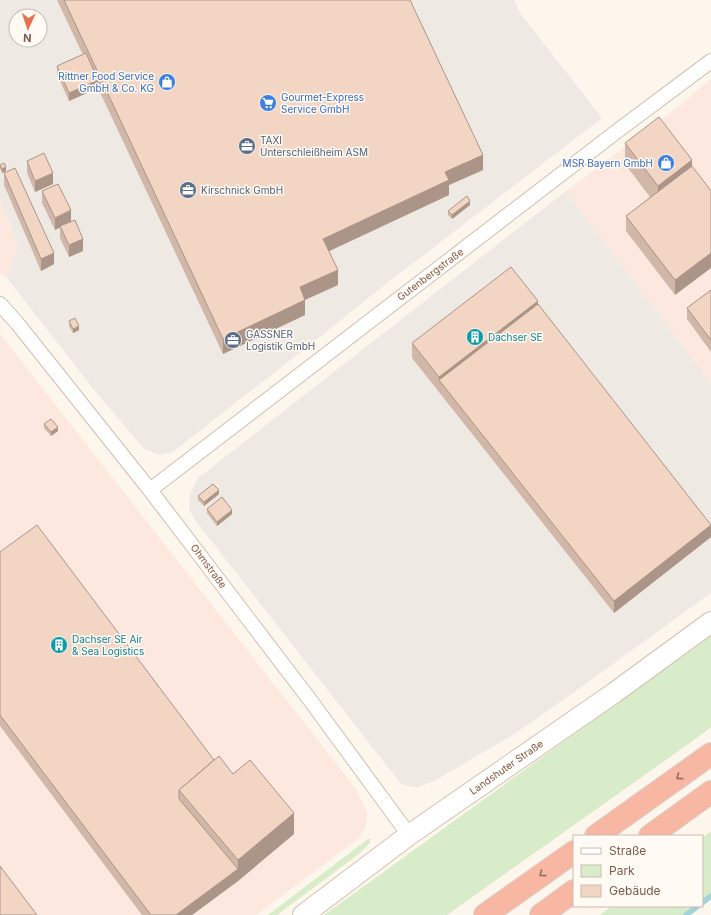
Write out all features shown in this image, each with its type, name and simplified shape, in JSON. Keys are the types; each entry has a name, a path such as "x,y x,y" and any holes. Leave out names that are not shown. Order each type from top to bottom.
{"highway":[{"path":"597,835 711,754"},
{"path":"651,835 711,792"},
{"path":"485,915 573,853"},
{"path":"541,915 573,892"}],"main road":[{"name":"Landshuter Straße","path":"303,915 409,835 614,693 711,622"}],"street":[{"name":"Gutenbergstraße","path":"150,490 616,132 711,61"},
{"name":"Ohmstraße","path":"0,304 17,323 150,490 310,700 409,835"}],"shaded area":[{"path":"0,0 514,0 520,13 602,118 378,290 174,451 160,455 144,449 95,391 7,278 18,245 0,201"},
{"path":"711,79 711,383 566,191 677,108"},
{"path":"566,191 711,383 711,593 516,733 438,779 417,788 401,784 195,520 189,510 190,494 198,478"},
{"path":"0,201 18,245 7,278 0,273"},
{"path":"0,334 356,789 367,812 366,826 359,838 256,915 0,915"}],"green space":[{"path":"711,635 711,727 694,740 447,915 324,915"},
{"path":"711,831 711,897 703,902 703,837"},
{"path":"368,839 371,839 370,843 360,853 277,915 268,915"},
{"path":"611,907 697,907 686,915 600,915"}],"building":[{"path":"64,0 410,0 483,155 445,172 449,180 323,239 338,270 300,287 305,300 223,339"},
{"path":"86,53 98,80 69,93 57,66"},
{"path":"659,117 692,160 658,186 625,143"},
{"path":"44,153 53,173 35,181 27,161"},
{"path":"4,163 6,167 2,169 0,165"},
{"path":"692,166 711,191 711,253 675,280 626,216"},
{"path":"15,168 54,253 41,259 4,173"},
{"path":"58,184 71,210 55,218 42,191"},
{"path":"467,196 470,201 452,215 448,211"},
{"path":"75,220 83,239 69,245 60,226"},
{"name":"Dachser SE","path":"511,267 538,301 439,377 412,343"},
{"path":"711,290 711,340 687,308"},
{"path":"538,304 711,525 614,601 439,380"},
{"path":"75,318 79,326 73,329 69,321"},
{"path":"51,419 58,427 51,432 44,424"},
{"path":"213,484 219,490 204,502 198,496"},
{"path":"222,497 232,510 217,522 207,509"},
{"name":"Dachser SE Air & Sea Logistics","path":"37,525 214,760 179,790 179,799 238,869 176,915 151,915 0,715 0,552"},
{"path":"219,756 233,774 250,760 294,813 238,860 179,790"},
{"path":"0,866 37,915 0,915"}],"waterway":[{"path":"703,902 711,896"},
{"path":"686,915 697,907"}],"place":[{"name":"Rittner Food Service GmbH & Co. KG","path":"167,82"},
{"name":"Gourmet-Express Service GmbH","path":"268,103"},
{"name":"TAXI Unterschleißheim ASM","path":"247,146"},
{"name":"MSR Bayern GmbH","path":"666,163"},
{"name":"Kirschnick GmbH","path":"188,190"},
{"name":"Dachser SE","path":"475,337"},
{"name":"GASSNER Logistik GmbH","path":"233,340"},
{"name":"Dachser SE Air & Sea Logistics","path":"59,645"}]}
